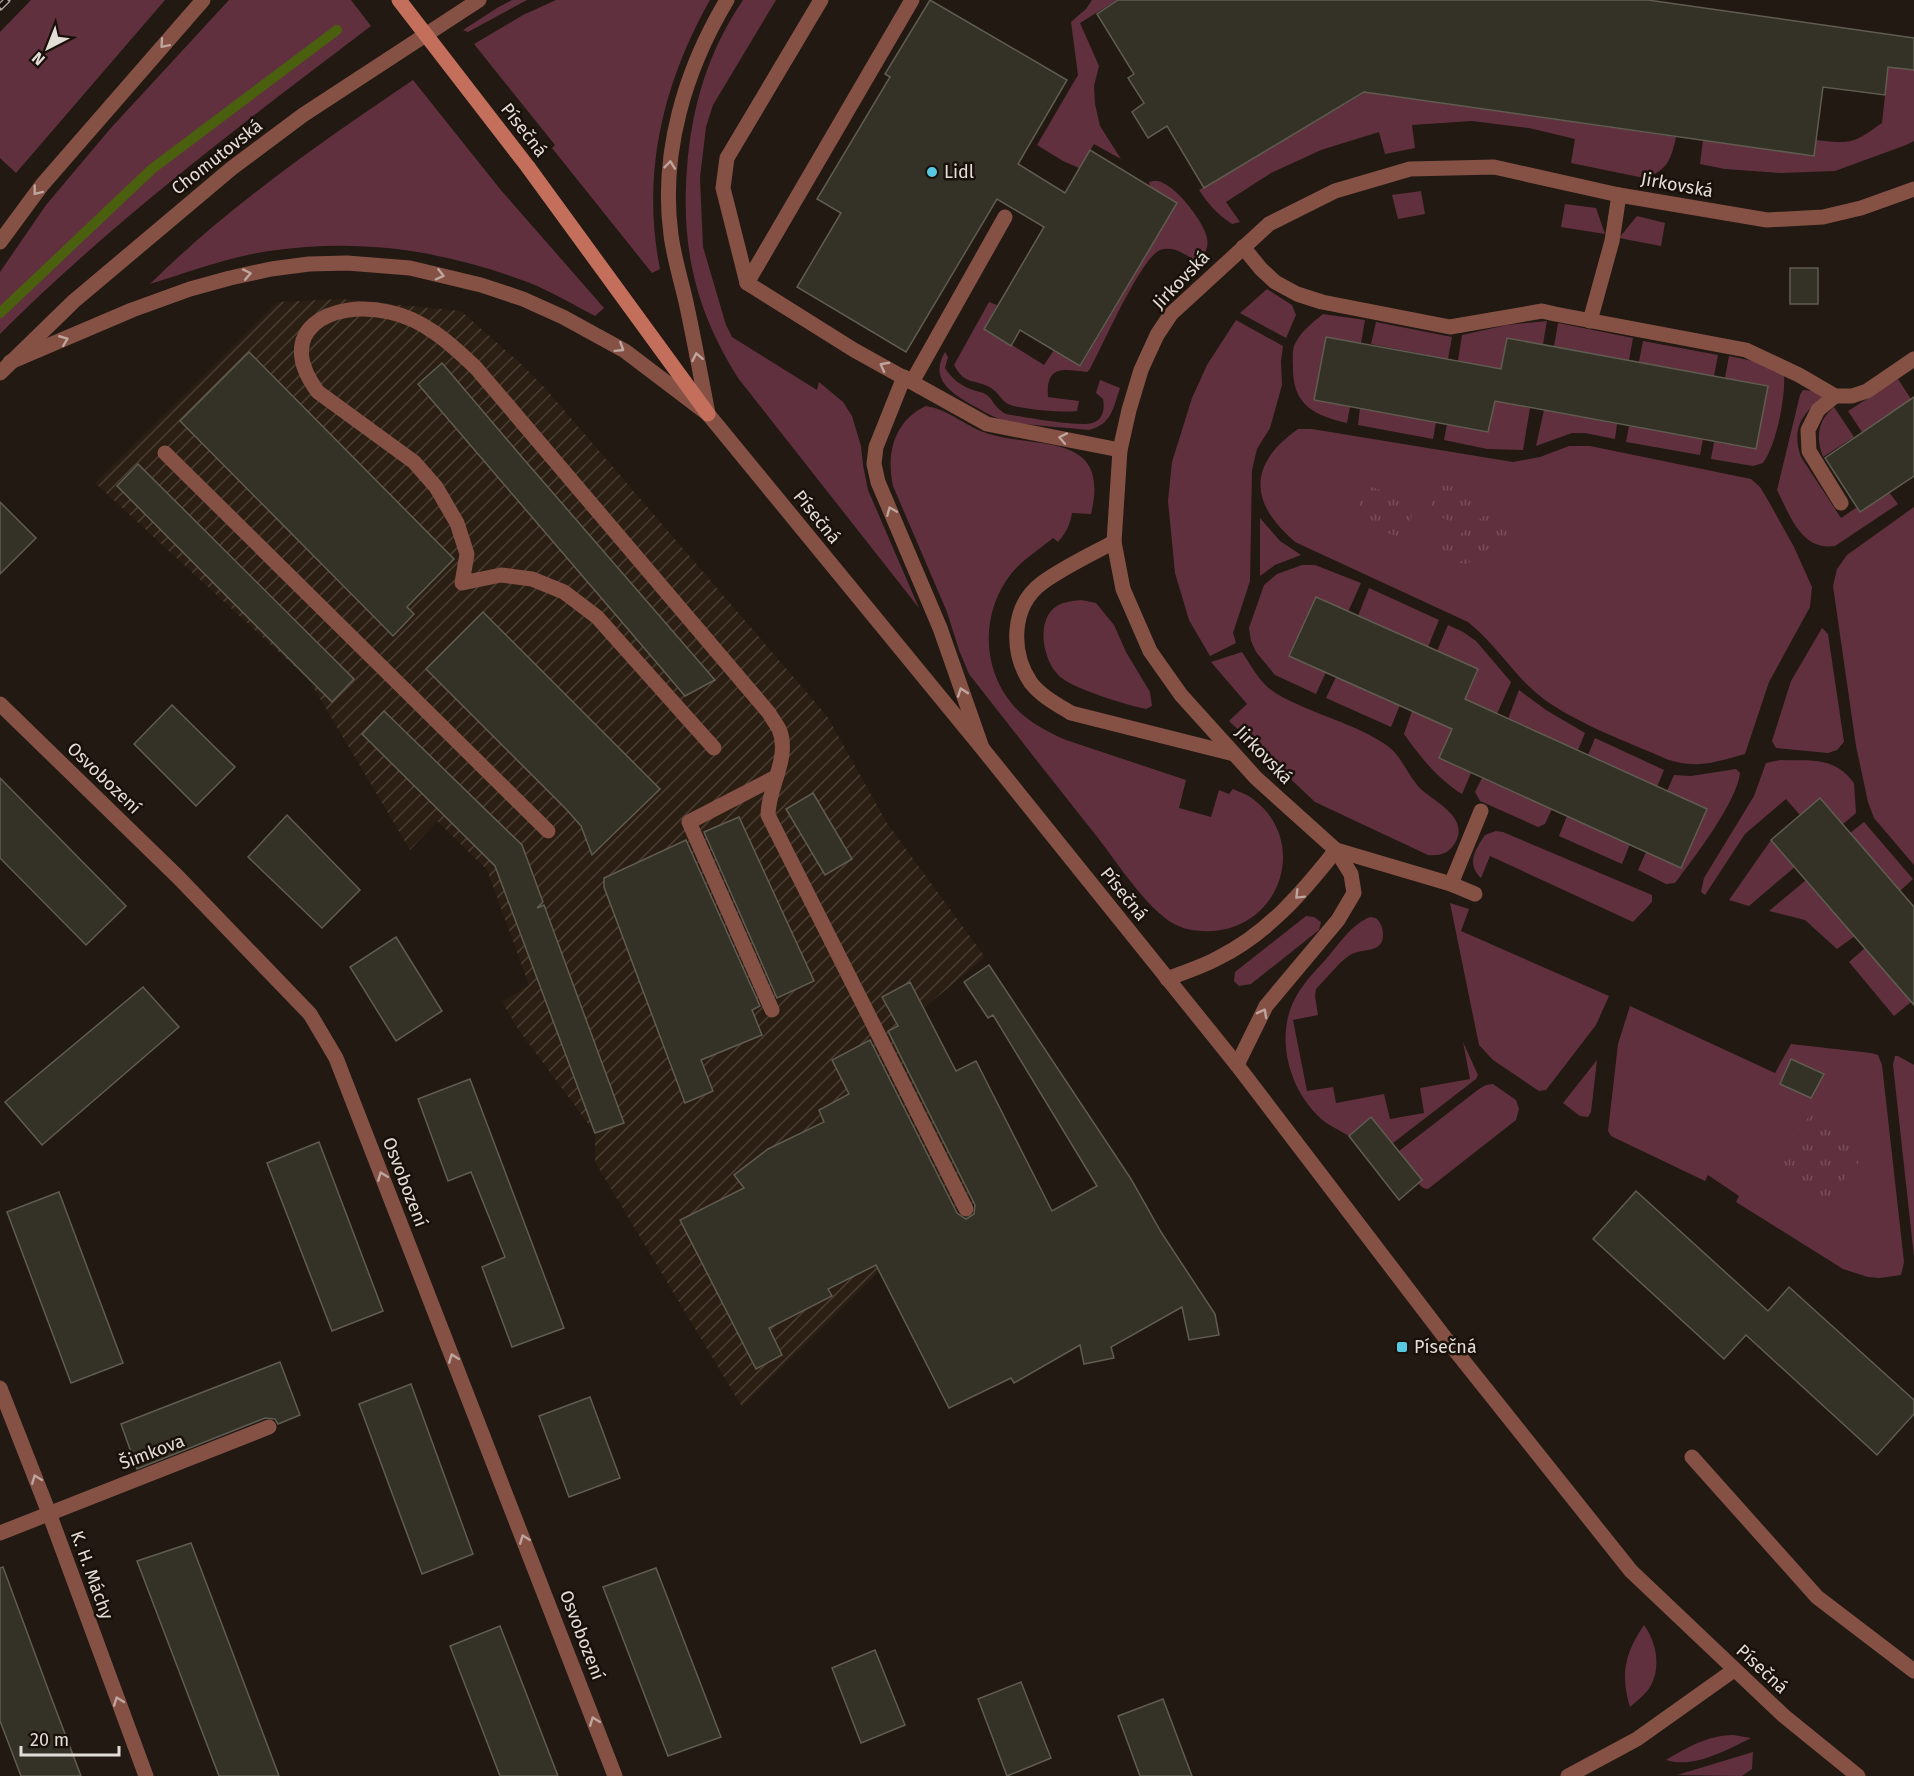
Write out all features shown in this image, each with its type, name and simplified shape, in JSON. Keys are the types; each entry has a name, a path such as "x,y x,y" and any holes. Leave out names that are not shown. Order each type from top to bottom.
{"main road":[{"name":"Písečná","path":"399,0 528,167 708,414"}],"street":[{"path":"0,242 49,177 203,0"},
{"name":"Chomutovská","path":"5,368 83,294 232,168 303,115 479,0"},
{"path":"708,414 671,236 669,178 673,142 685,91 704,42 727,0"},
{"path":"821,0 727,158 723,188 747,283 854,350 987,424 1120,450"},
{"path":"747,283 912,0"},
{"name":"Jirkovská","path":"1336,850 1256,778 1181,695 1150,651 1123,590 1114,542 1120,450 1141,370 1157,335 1171,314 1269,224 1335,191 1410,169 1494,167 1619,195 1767,220 1823,217 1861,208 1914,189"},
{"path":"1590,321 1612,241 1619,195"},
{"path":"982,747 940,628 878,482 874,464 876,447 908,380 1005,217"},
{"path":"1243,247 1275,282 1297,294 1322,302 1450,327 1542,311 1746,350 1799,375 1835,396 1852,396 1868,391 1914,359"},
{"path":"5,368 132,310 190,289 230,278 309,264 347,263 434,273 523,299 563,317 625,351 708,414"},
{"path":"714,748 597,617 564,592 532,579 501,575 462,583 467,554 457,523 436,487 414,462 318,392 306,377 301,362 301,344 314,324 331,313 358,309 389,312 415,321 436,333 455,348 476,368 769,713 779,730 782,756 768,802 768,815 966,1209"},
{"path":"1835,396 1818,410 1808,430 1809,451 1841,503"},
{"name":"Písečná","path":"708,414 982,747 1237,1065 1446,1339 1630,1571 1784,1716 1858,1776"},
{"path":"165,453 548,831"},
{"path":"1114,542 1042,584 1024,605 1017,628 1017,642 1019,655 1031,683 1050,701 1071,713 1234,754"},
{"name":"Osvobození","path":"0,704 178,877 310,1014 336,1058 615,1776"},
{"path":"772,1010 689,822 776,777"},
{"path":"1451,884 1481,811"},
{"path":"1167,979 1219,958 1267,927 1305,889 1336,850"},
{"path":"1336,850 1451,884 1475,894"},
{"path":"1237,1065 1266,1006 1338,920 1354,893 1351,874 1336,850"},
{"name":"K. H. Máchy","path":"0,1388 49,1513 146,1776"},
{"name":"Šimkova","path":"0,1533 269,1427"},
{"path":"1692,1457 1817,1597 1914,1671"},
{"path":"1568,1776 1637,1739 1734,1670"}],"shaded area":[{"path":"341,299 461,311 545,388 827,716 887,823 985,957 924,1008 1013,1182 919,1232 742,1407 595,1162 595,1133 518,1029 502,1002 529,985 487,870 437,821 410,850 309,680 95,483 277,302"}],"green space":[{"path":"31,0 165,0 16,173 0,158 0,32"},
{"path":"229,0 351,0 371,26 227,136 134,212 88,251 0,334 0,272 46,205 110,129"},
{"path":"512,0 527,0 468,32 463,30 497,8"},
{"path":"556,0 710,0 680,64 660,130 653,199 660,269 652,273 552,148 555,145 474,44 523,15"},
{"path":"743,0 776,0 713,105 706,127 700,178 703,247 726,325 732,337 817,390 819,382 843,402 852,416 861,446 868,490 919,608 738,378 723,352 701,302 694,277 686,225 689,145 698,101 711,59"},
{"path":"1092,0 1117,0 1080,23 1099,66 1094,86 1100,126 1121,159 1094,144 1079,168 1037,145 1078,75 1071,22 1086,9"},
{"path":"1888,67 1914,70 1914,141 1835,171 1781,173 1725,169 1700,164 1703,140 1813,156 1816,140 1845,142 1857,139 1882,123"},
{"path":"413,80 500,189 604,308 595,316 530,283 465,262 401,250 369,247 303,247 269,251 224,261 150,284 211,228 277,176"},
{"path":"1366,92 1676,137 1667,163 1658,172 1644,178 1571,163 1575,139 1529,128 1472,121 1412,125 1415,148 1385,154 1379,132 1321,150 1271,173 1226,202 1240,222 1232,224 1222,217 1199,190"},
{"path":"1154,181 1169,186 1190,207 1205,231 1207,249 1197,263 1175,250 1160,250 1152,257 1133,285 1090,369 1087,372 1063,370 1053,374 1048,387 1048,397 1079,401 1077,411 1013,406 991,388 970,381 958,372 954,365 989,302 997,305 985,328 1044,365 1054,350 1081,366 1177,203 1150,186 1149,182"},
{"path":"1421,191 1425,214 1398,219 1392,195"},
{"path":"1565,204 1596,208 1605,234 1561,227"},
{"path":"1637,216 1665,223 1661,246 1619,238"},
{"path":"1267,289 1292,305 1296,315 1286,338 1240,313"},
{"path":"1323,314 1365,320 1361,343 1326,338 1314,399 1350,407 1347,423 1325,417 1308,407 1297,392 1294,382 1294,346 1303,332"},
{"path":"1236,320 1283,346 1282,385 1270,428 1257,449 1252,470 1250,581 1233,633 1236,643 1210,656 1189,620 1175,573 1168,501 1172,462 1192,398 1207,365"},
{"path":"1547,321 1543,344 1507,338 1501,369 1458,361 1462,335 1507,325"},
{"path":"1376,322 1452,337 1448,359 1371,344"},
{"path":"1558,323 1633,338 1629,360 1554,346"},
{"path":"1643,341 1718,355 1714,376 1639,362"},
{"path":"945,352 948,357 945,368 951,376 966,387 988,396 1006,414 1063,423 1092,423 1101,417 1104,407 1103,399 1096,393 1100,380 1120,388 1107,419 1103,424 1089,430 1006,421 989,414 950,390 941,377 940,370"},
{"path":"1729,356 1753,361 1784,374 1782,407 1772,445 1763,463 1753,466 1711,459 1714,442 1756,449 1768,386 1725,378"},
{"path":"1898,379 1911,399 1862,432 1848,411"},
{"path":"1803,390 1815,391 1825,397 1810,409 1801,422 1797,438 1798,447 1801,457 1841,518 1857,507 1889,492 1898,504 1835,546 1813,543 1805,537 1792,520 1777,490"},
{"path":"1495,401 1530,408 1523,450 1487,449 1444,440 1447,424"},
{"path":"926,406 943,411 989,434 1067,449 1081,457 1091,469 1094,488 1091,514 1072,513 1067,529 1058,542 1053,538 1026,559 1015,569 1001,589 990,622 990,657 995,674 1002,690 1013,705 1024,716 1045,730 1066,740 1186,780 1179,808 1211,817 1219,790 1229,794 1233,789 1253,799 1271,817 1281,839 1283,861 1278,883 1267,903 1251,918 1229,928 1203,931 1183,928 1165,918 1130,880 969,674 947,612 893,486 891,474 892,450 900,429 915,412"},
{"path":"1834,407 1854,437 1823,457 1819,443 1819,430 1824,418"},
{"path":"1360,408 1436,422 1433,439 1358,425"},
{"path":"1544,410 1617,424 1615,439 1572,433 1536,446"},
{"path":"1629,426 1703,439 1700,455 1626,442"},
{"path":"1298,429 1312,429 1513,462 1540,457 1569,446 1590,446 1751,479 1760,487 1769,502 1794,547 1812,587 1810,607 1769,682 1745,754 1707,763 1680,763 1590,726 1559,709 1534,691 1468,622 1295,542 1284,532 1268,510 1260,487 1267,461 1278,445"},
{"path":"1439,484 1480,492 1477,510 1471,519 1462,522 1450,521 1436,513 1432,507 1430,495"},
{"path":"1372,487 1398,496 1410,504 1412,514 1410,522 1400,538 1372,525 1360,513 1359,506 1362,497"},
{"path":"1914,507 1914,865 1874,818 1868,802 1856,746 1833,586 1837,569 1847,555"},
{"path":"1490,511 1514,531 1467,564 1437,559 1431,549 1450,532 1462,533"},
{"path":"1260,518 1280,541 1301,555 1275,565 1260,576"},
{"path":"1302,565 1315,565 1361,583 1348,612 1316,597 1289,655 1326,672 1316,694 1275,675 1256,652 1249,628 1264,585 1277,574"},
{"path":"1369,588 1439,620 1428,647 1358,616"},
{"path":"1081,600 1096,603 1114,625 1126,652 1150,692 1152,706 1146,709 1103,697 1070,683 1056,673 1044,645 1043,634 1048,615 1057,606"},
{"path":"1448,625 1476,641 1511,682 1497,714 1465,699 1478,669 1437,651"},
{"path":"1822,628 1828,634 1844,742 1837,750 1828,753 1776,748 1772,741 1791,681"},
{"path":"1242,652 1261,680 1277,694 1349,725 1389,747 1418,786 1455,819 1458,834 1450,850 1443,854 1428,855 1315,802 1229,721 1247,704 1211,662"},
{"path":"1336,677 1400,705 1391,727 1326,698"},
{"path":"1519,690 1546,710 1585,733 1578,750 1508,719"},
{"path":"1412,711 1452,729 1439,758 1471,773 1462,794 1430,767 1404,734"},
{"path":"1595,738 1664,770 1657,787 1588,755"},
{"path":"1780,760 1821,762 1838,768 1854,783 1856,813 1843,824 1800,815 1786,799 1745,834 1705,895 1701,892 1704,878 1754,796 1766,763"},
{"path":"1736,769 1740,773 1737,785 1723,814 1675,883 1666,884 1638,870 1646,852 1681,867 1707,809 1667,791 1674,775 1691,776"},
{"path":"1482,778 1552,809 1545,824 1538,827 1480,801 1475,792"},
{"path":"1567,816 1630,844 1622,864 1559,836"},
{"path":"1864,822 1913,879 1900,891 1850,833"},
{"path":"1496,831 1652,895 1652,902 1633,922 1490,856 1481,878 1474,867 1474,856 1485,835"},
{"path":"1771,840 1796,866 1749,906 1729,900"},
{"path":"1806,880 1855,936 1837,949 1805,920 1769,911"},
{"path":"1450,903 1469,909 1461,931 1609,996 1596,1025 1546,1090 1539,1091 1493,1060 1479,1045"},
{"path":"1306,916 1314,917 1321,922 1319,930 1251,984 1239,986 1234,981 1235,972"},
{"path":"1370,917 1376,918 1382,928 1382,941 1371,950 1350,955 1316,989 1318,1015 1293,1020 1307,1091 1333,1087 1336,1103 1384,1094 1390,1119 1424,1113 1420,1088 1470,1079 1463,1042 1478,1075 1476,1079 1393,1143 1371,1117 1349,1136 1325,1122 1301,1094 1288,1060 1286,1042 1291,1006 1300,990 1346,935 1357,924"},
{"path":"1865,948 1911,1002 1894,1016 1849,962"},
{"path":"1630,1006 1775,1073 1791,1044 1878,1055 1882,1065 1904,1262 1901,1275 1868,1277 1843,1269 1736,1202 1739,1196 1708,1175 1705,1181 1611,1136 1608,1131 1618,1044"},
{"path":"1895,1056 1914,1065 1914,1257 1893,1065"},
{"path":"1597,1060 1591,1112 1588,1117 1580,1116 1563,1103"},
{"path":"1493,1084 1516,1100 1519,1109 1516,1120 1428,1189 1423,1188 1418,1183 1422,1180 1399,1151 1479,1089"},
{"path":"1814,1111 1865,1155 1826,1201 1774,1158"},
{"path":"1644,1625 1655,1648 1655,1674 1648,1690 1630,1707 1625,1684 1626,1664 1632,1645"},
{"path":"1733,1735 1751,1738 1710,1757 1687,1762 1666,1760 1706,1740"},
{"path":"1753,1752 1752,1769 1742,1776 1677,1775"}],"building":[{"name":"Lidl","path":"930,0 1067,80 1018,164 1065,193 1090,150 1177,203 1080,366 1020,330 1011,346 984,329 1044,227 997,199 906,352 797,287 841,213 817,199 890,77 885,74"},
{"path":"1118,0 1648,0 1914,38 1914,70 1888,67 1885,95 1823,87 1814,156 1364,92 1204,188 1167,126 1148,138 1132,112 1144,103 1128,78 1134,74 1097,14"},
{"path":"1790,268 1818,268 1818,304 1790,304"},
{"path":"1326,337 1501,369 1507,338 1768,386 1756,449 1495,401 1488,432 1314,400"},
{"path":"249,352 454,559 407,607 414,614 393,636 180,421"},
{"path":"442,363 715,680 685,696 418,384"},
{"path":"1914,397 1914,476 1860,512 1825,458"},
{"path":"138,464 354,679 332,702 117,486"},
{"path":"0,502 36,538 0,574"},
{"path":"1316,597 1478,669 1465,699 1707,809 1681,868 1439,758 1452,729 1289,656"},
{"path":"483,612 660,789 592,855 581,826 566,809 426,669"},
{"path":"172,705 235,767 196,806 134,744"},
{"path":"384,711 522,845 543,902 537,908 544,905 624,1123 595,1133 495,866 362,734"},
{"path":"0,778 126,906 86,945 0,858"},
{"path":"813,793 852,859 825,875 786,809"},
{"path":"1820,798 1914,907 1914,1005 1771,840"},
{"path":"287,815 360,890 322,928 248,857"},
{"path":"739,817 814,981 777,998 704,832"},
{"path":"686,840 760,1006 752,1010 762,1035 701,1060 713,1091 685,1103 604,887 604,878"},
{"path":"396,937 442,1011 396,1041 350,967"},
{"path":"989,965 1131,1179 1161,1232 1215,1314 1219,1335 1189,1340 1182,1307 1111,1347 1114,1358 1084,1364 1080,1345 1014,1383 1011,1378 949,1408 876,1265 828,1289 832,1296 769,1328 782,1355 756,1369 680,1220 744,1188 734,1175 768,1149 824,1122 819,1110 849,1094 832,1060 870,1040 957,1213 966,1219 974,1214 975,1205 888,1031 898,1026 882,997 910,982 956,1071 976,1061 1052,1211 1097,1186 993,1015 988,1018 964,982"},
{"path":"143,987 179,1027 42,1145 5,1102"},
{"path":"1791,1059 1824,1074 1811,1098 1780,1084"},
{"path":"470,1079 564,1328 512,1347 482,1267 505,1257 471,1172 448,1181 418,1099"},
{"path":"1371,1117 1422,1180 1399,1200 1349,1136"},
{"path":"319,1142 383,1311 332,1331 267,1163"},
{"path":"1636,1191 1768,1311 1789,1287 1914,1400 1914,1414 1877,1455 1746,1335 1724,1359 1593,1239"},
{"path":"59,1192 123,1363 71,1383 7,1212"},
{"path":"280,1362 300,1415 278,1424 275,1419 265,1418 137,1469 121,1424"},
{"path":"411,1384 473,1554 422,1574 359,1404"},
{"path":"590,1397 620,1478 569,1497 539,1416"},
{"path":"191,1543 279,1776 219,1776 137,1561"},
{"path":"3,1567 81,1776 21,1776 0,1721 0,1568"},
{"path":"656,1568 721,1737 668,1756 603,1587"},
{"path":"500,1626 558,1776 500,1776 450,1646"},
{"path":"875,1650 905,1725 861,1743 832,1668"},
{"path":"1021,1682 1051,1758 1007,1776 978,1699"},
{"path":"1163,1699 1192,1776 1140,1776 1118,1716"}],"waterway":[{"path":"0,313 152,169 337,30"}],"railway":[{"path":"0,7 7,0"}],"place":[{"name":"Lidl","path":"932,172"},
{"name":"Písečná","path":"1402,1347"}]}
